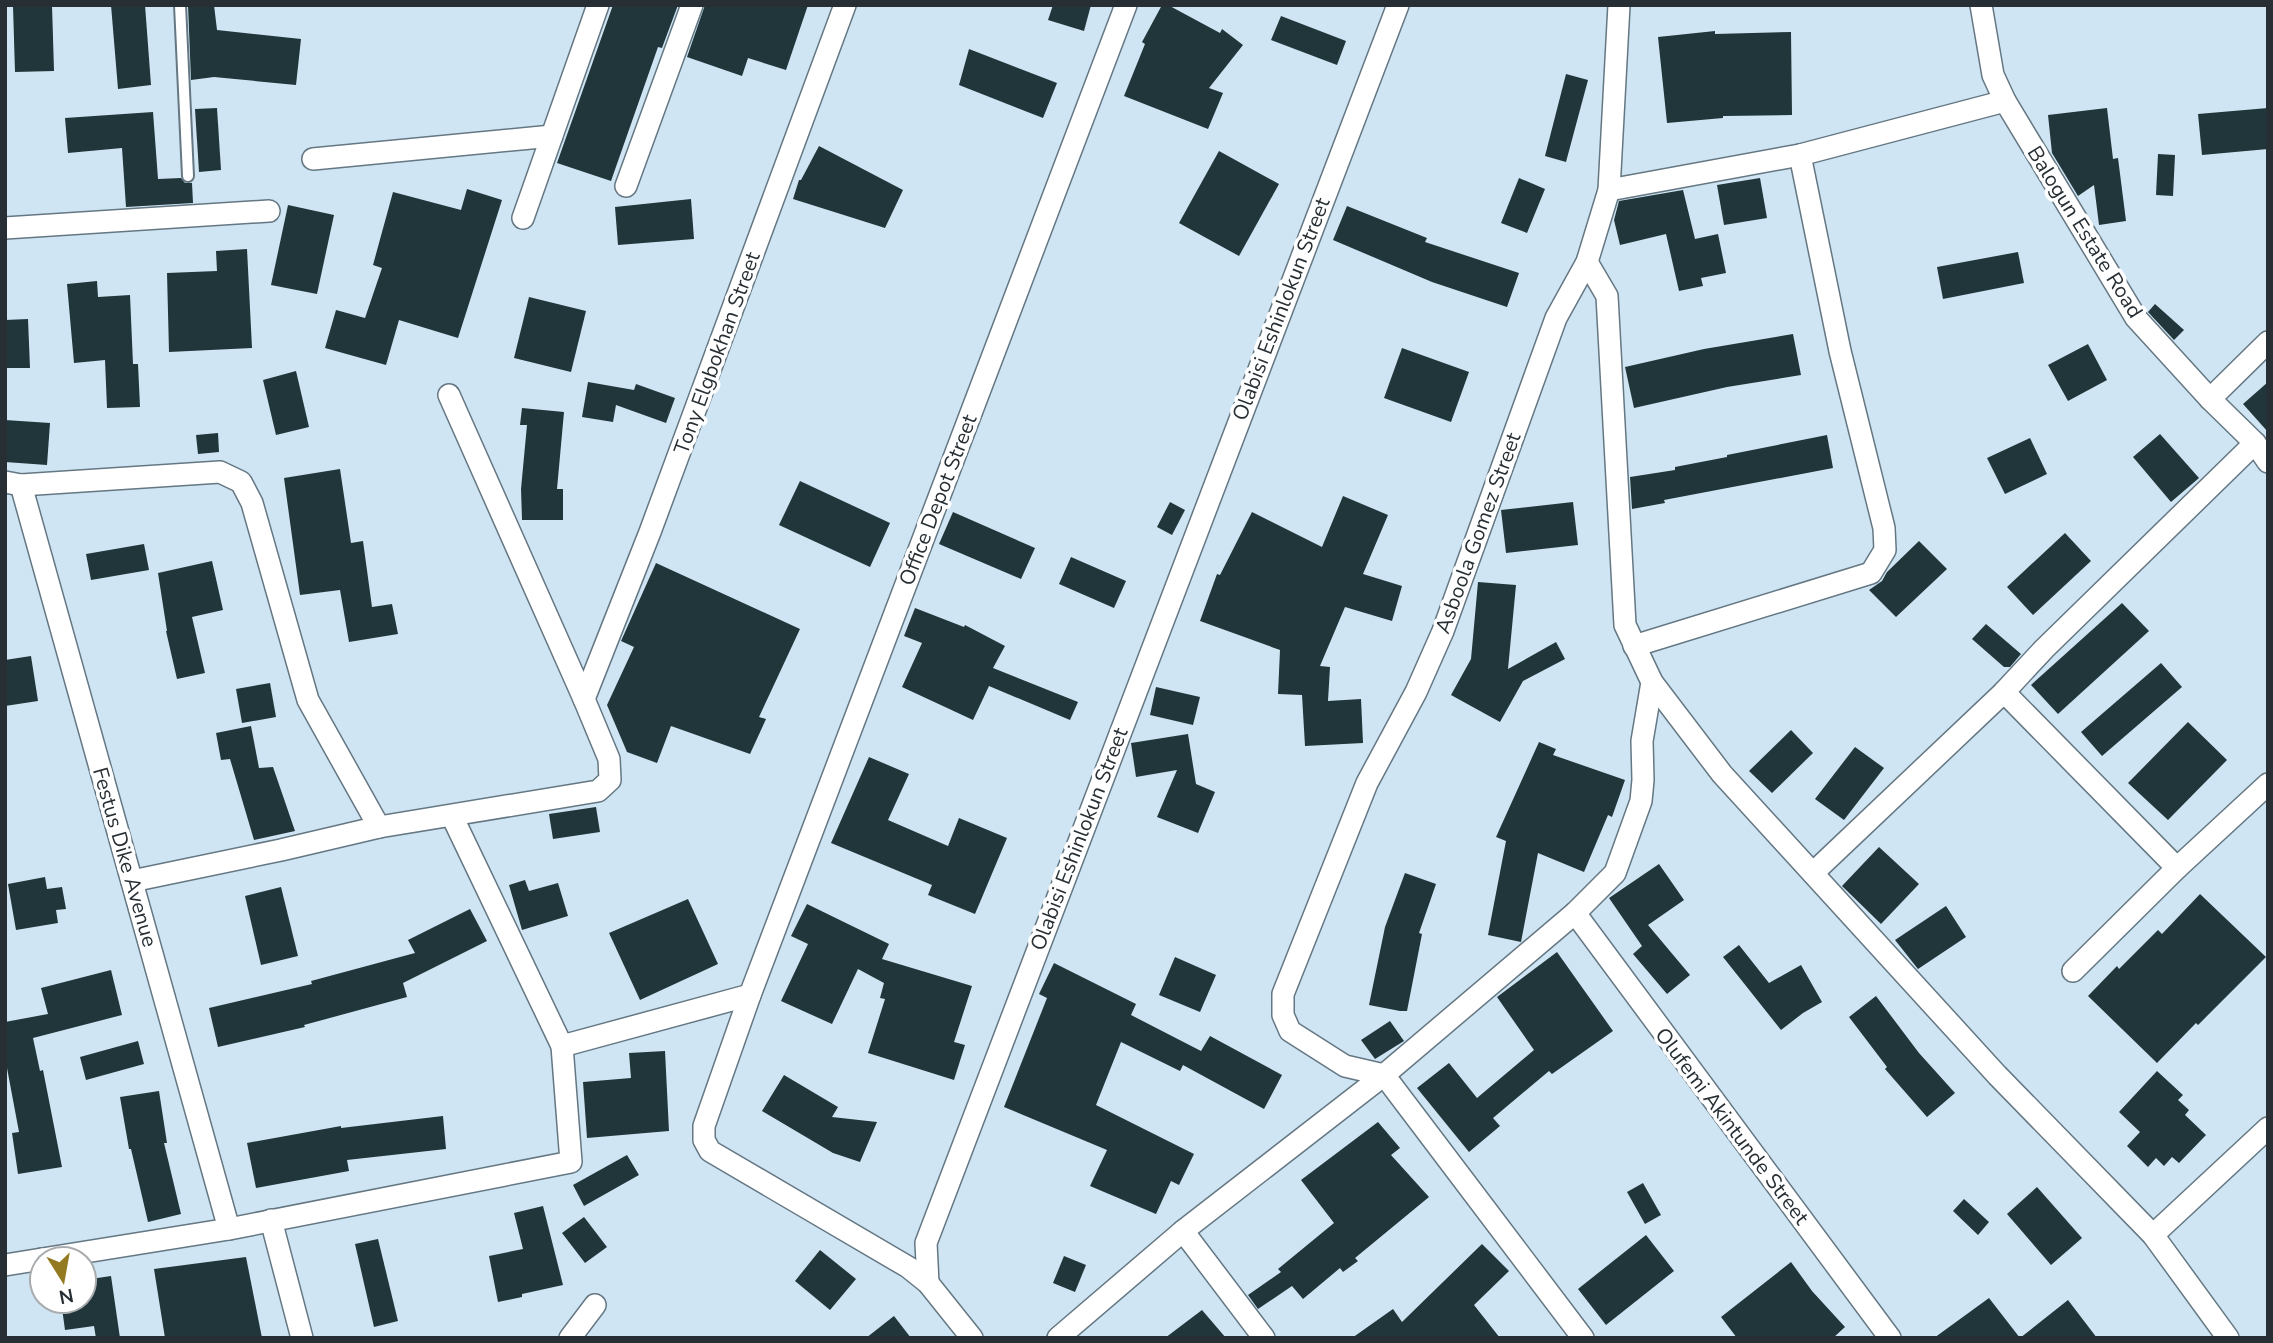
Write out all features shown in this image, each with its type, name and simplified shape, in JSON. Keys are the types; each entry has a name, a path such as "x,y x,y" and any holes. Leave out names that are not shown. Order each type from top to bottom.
{"street":[{"path":"523,218 598,5"},
{"path":"626,186 692,5"},
{"name":"Tony Elgbokhan Street","path":"584,699 650,532 845,5"},
{"name":"Office Depot Street","path":"750,995 1126,5"},
{"name":"Olabisi Eshinlokun Street","path":"928,1283 926,1243 1398,5"},
{"name":"Asboola Gomez Street","path":"1384,1075 1345,1066 1290,1031 1283,1015 1283,994 1367,783 1416,692 1443,631 1556,318 1587,262 1609,190 1619,5"},
{"name":"Balogun Estate Road","path":"1981,5 1993,75 2136,318 2210,399 2255,443 2268,462"},
{"path":"1609,190 1800,155 2006,101"},
{"path":"313,159 552,136"},
{"path":"1634,646 1871,573 1885,550 1884,528 1840,351 1800,155"},
{"path":"5,228 269,211"},
{"path":"1587,262 1607,296 1625,625 1652,682 1722,774 1997,1075 2153,1235 2228,1338"},
{"path":"2210,399 2268,342"},
{"path":"132,881 379,827 598,791 610,780 609,759 584,699 449,395"},
{"path":"1813,873 2004,692 2044,649 2255,443"},
{"path":"13,484 220,472 241,482 252,503 308,700 379,827"},
{"name":"Festus Dike Avenue","path":"13,484 132,881 229,1229"},
{"path":"1058,1338 1183,1231 1384,1075 1575,913 1615,873 1641,801 1642,741 1652,682"},
{"path":"2004,692 2177,868"},
{"path":"2073,971 2177,868 2268,784"},
{"path":"98,1250 229,1229 571,1162 562,1046 452,816"},
{"name":"Olufemi Akintunde Street","path":"1575,913 1890,1338"},
{"path":"562,1046 750,995"},
{"path":"750,995 704,1126 704,1140 710,1151 908,1267 928,1283 972,1338"},
{"path":"1384,1075 1584,1338"},
{"path":"2153,1235 2268,1128"},
{"path":"271,1220 302,1338"},
{"path":"1183,1231 1264,1338"},
{"path":"5,1265 28,1261"},
{"path":"569,1338 595,1305"}],"lane":[{"path":"180,5 188,176"}],"building":[{"path":"52,5 54,71 15,72 13,6"},
{"path":"111,5 145,5 151,85 118,89"},
{"path":"188,5 214,5 217,30 301,39 296,85 214,77 191,80"},
{"path":"613,5 678,5 662,48 658,47 611,181 557,163"},
{"path":"705,5 808,5 786,70 748,58 742,76 687,57"},
{"path":"1053,5 1091,5 1084,31 1048,20"},
{"path":"1162,5 1168,5 1220,33 1222,29 1243,45 1209,88 1223,93 1208,129 1124,96 1145,44 1142,42"},
{"path":"1281,16 1346,41 1337,65 1271,40"},
{"path":"1715,31 1715,34 1791,32 1792,115 1723,116 1667,123 1658,37"},
{"path":"969,49 1057,83 1043,118 959,85"},
{"path":"1566,74 1588,80 1566,162 1545,156"},
{"path":"217,108 221,170 199,172 195,109"},
{"path":"2107,108 2113,159 2118,158 2126,221 2099,225 2094,185 2078,196 2052,153 2048,115"},
{"path":"2268,108 2268,149 2202,155 2198,114"},
{"path":"153,112 158,179 181,178 185,183 192,183 193,203 126,207 122,148 68,153 65,118"},
{"path":"819,146 903,190 885,228 793,199 799,180"},
{"path":"1219,151 1279,184 1239,256 1179,223"},
{"path":"2158,154 2175,155 2173,196 2156,195"},
{"path":"1519,178 1545,189 1527,233 1501,223"},
{"path":"1760,178 1767,218 1724,225 1717,185"},
{"path":"467,189 502,200 458,338 399,320 386,365 325,348 336,310 365,318 382,268 373,265 393,192 461,210"},
{"path":"1683,190 1695,239 1718,234 1726,273 1701,278 1703,286 1679,291 1666,234 1620,245 1614,220 1619,201"},
{"path":"691,199 694,239 618,245 615,207"},
{"path":"288,205 334,215 317,294 271,285"},
{"path":"1347,206 1427,238 1425,242 1519,273 1507,307 1432,282 1333,240"},
{"path":"247,249 252,348 169,352 167,273 217,271 216,251"},
{"path":"2018,252 2024,283 1943,299 1937,267"},
{"path":"97,281 98,297 130,295 133,364 138,364 140,407 107,408 105,360 74,363 67,284"},
{"path":"529,297 586,311 571,372 514,358"},
{"path":"2155,304 2184,330 2174,340 2148,312"},
{"path":"28,319 30,368 5,368 5,320"},
{"path":"1793,334 1801,375 1727,387 1634,408 1625,367 1704,349"},
{"path":"2088,344 2107,380 2068,401 2048,365"},
{"path":"1402,348 1469,372 1451,422 1384,398"},
{"path":"296,371 309,427 276,435 263,380"},
{"path":"588,382 634,390 636,384 675,398 666,423 616,405 613,422 582,417"},
{"path":"2268,382 2268,432 2243,404"},
{"path":"522,408 564,412 557,489 563,489 563,520 522,520 521,489 527,425 520,425"},
{"path":"5,420 50,423 47,465 5,462"},
{"path":"218,433 219,452 198,454 196,435"},
{"path":"2160,434 2199,478 2171,502 2133,457"},
{"path":"1827,435 1833,468 1664,500 1665,503 1632,509 1630,477 1675,470 1675,467 1727,455"},
{"path":"2030,438 2047,474 2005,494 1987,458"},
{"path":"340,469 351,543 363,541 372,607 392,604 398,634 349,642 340,590 300,595 284,478"},
{"path":"800,481 890,523 870,567 779,525"},
{"path":"1343,496 1388,515 1363,574 1402,586 1392,621 1345,607 1320,666 1330,667 1328,701 1361,699 1363,743 1305,746 1302,695 1278,694 1280,650 1200,621 1217,574 1220,575 1252,512 1322,547"},
{"path":"1170,502 1185,510 1172,535 1157,527"},
{"path":"1573,502 1578,545 1506,553 1501,510"},
{"path":"953,512 1035,548 1021,579 939,544"},
{"path":"2065,533 2091,561 2033,615 2007,587"},
{"path":"1919,541 1947,569 1896,617 1869,590 1882,581 1887,572"},
{"path":"144,544 149,570 91,580 86,554"},
{"path":"1071,557 1126,581 1114,608 1059,584"},
{"path":"212,561 223,610 192,617 205,673 177,679 166,631 158,573"},
{"path":"656,563 800,629 759,717 766,719 750,754 671,726 657,763 627,752 607,705 634,647 621,641"},
{"path":"1478,582 1516,585 1508,669 1556,642 1565,659 1523,681 1500,722 1451,695 1471,659"},
{"path":"2122,603 2149,631 2058,714 2031,685"},
{"path":"915,608 964,627 965,625 1005,646 993,668 1078,702 1070,720 989,686 973,720 902,687 922,643 904,636"},
{"path":"1986,624 2021,654 2010,667 2004,667 1972,639"},
{"path":"31,656 38,701 5,706 5,660"},
{"path":"2161,663 2182,687 2102,756 2081,732"},
{"path":"270,683 276,717 242,723 236,689"},
{"path":"1156,687 1200,697 1193,725 1150,715"},
{"path":"2188,722 2227,760 2168,820 2128,783"},
{"path":"251,726 259,768 273,767 295,831 254,840 230,759 221,760 216,733"},
{"path":"1791,730 1813,753 1772,793 1749,771"},
{"path":"1188,734 1196,784 1215,792 1198,833 1157,817 1177,770 1136,777 1131,743"},
{"path":"1539,742 1556,749 1553,755 1625,780 1612,817 1608,815 1584,872 1538,853 1521,942 1488,935 1506,841 1496,837"},
{"path":"1855,747 1884,768 1844,820 1815,799"},
{"path":"869,757 909,774 888,820 948,846 959,818 1007,838 975,914 928,895 932,885 831,843"},
{"path":"596,807 600,832 553,839 549,814"},
{"path":"1879,847 1919,884 1881,924 1842,886"},
{"path":"1659,864 1684,900 1648,925 1690,975 1667,994 1633,954 1642,946 1609,898"},
{"path":"1405,873 1436,884 1419,933 1422,934 1407,1011 1400,1011 1369,1005 1385,927"},
{"path":"45,877 47,889 62,887 66,909 56,910 58,923 16,930 8,884"},
{"path":"525,880 529,891 558,883 568,916 522,930 509,885"},
{"path":"281,887 298,956 261,965 245,896"},
{"path":"2200,894 2266,957 2157,1063 2088,996 2158,930 2162,934"},
{"path":"688,899 718,964 640,1000 609,933"},
{"path":"807,904 889,944 882,959 972,986 954,1042 965,1045 954,1080 868,1053 885,999 880,998 884,983 858,969 832,1024 781,1001 808,944 791,936"},
{"path":"1946,906 1966,937 1918,969 1895,940"},
{"path":"470,909 487,941 403,983 407,997 304,1025 305,1027 218,1047 209,1008 312,984 311,981 415,953 408,940"},
{"path":"1739,945 1769,983 1801,965 1822,1002 1781,1030 1723,957"},
{"path":"1557,952 1613,1031 1552,1074 1549,1071 1493,1118 1500,1126 1469,1152 1417,1088 1449,1063 1477,1098 1534,1050 1497,997"},
{"path":"1175,957 1216,975 1200,1012 1159,995"},
{"path":"1054,963 1136,1004 1131,1015 1201,1051 1210,1036 1282,1075 1264,1109 1183,1065 1180,1071 1121,1042 1096,1105 1194,1154 1179,1185 1171,1181 1156,1214 1090,1186 1107,1150 1004,1107 1047,998 1039,994"},
{"path":"111,970 122,1015 33,1038 40,1071 43,1070 62,1167 18,1174 12,1133 19,1132 5,1068 5,1022 48,1014 41,988"},
{"path":"1876,996 1919,1053 1955,1093 1927,1117 1885,1069 1887,1067 1849,1017"},
{"path":"1390,1021 1404,1041 1375,1059 1361,1040"},
{"path":"138,1041 144,1064 86,1080 80,1057"},
{"path":"665,1051 669,1131 587,1138 583,1082 631,1078 629,1053"},
{"path":"2157,1071 2183,1095 2178,1100 2189,1110 2185,1115 2206,1135 2179,1163 2172,1157 2164,1166 2156,1158 2148,1167 2127,1146 2140,1132 2119,1112"},
{"path":"784,1075 838,1107 832,1117 877,1122 860,1162 833,1153 762,1111"},
{"path":"159,1091 167,1143 164,1143 181,1214 148,1222 129,1149 120,1097"},
{"path":"443,1116 446,1149 347,1160 349,1171 256,1188 247,1143 341,1126"},
{"path":"1378,1122 1400,1148 1391,1155 1429,1197 1355,1258 1358,1261 1343,1272 1340,1268 1303,1299 1292,1286 1258,1309 1248,1295 1281,1272 1278,1269 1334,1223 1301,1180"},
{"path":"627,1155 639,1175 584,1206 573,1185"},
{"path":"1643,1183 1661,1215 1645,1224 1627,1192"},
{"path":"2037,1187 2082,1238 2051,1265 2007,1214"},
{"path":"1964,1199 1989,1222 1978,1235 1953,1211"},
{"path":"543,1206 563,1285 498,1302 489,1256 523,1249 514,1213"},
{"path":"584,1217 607,1247 585,1263 562,1233"},
{"path":"1646,1235 1674,1271 1606,1325 1578,1289"},
{"path":"378,1239 398,1321 374,1327 355,1244"},
{"path":"1482,1244 1509,1271 1474,1305 1500,1338 1352,1338 1393,1309 1402,1322"},
{"path":"820,1250 856,1279 830,1310 795,1281"},
{"path":"1064,1256 1086,1265 1075,1292 1053,1283"},
{"path":"246,1257 262,1338 165,1338 154,1269"},
{"path":"1791,1262 1812,1291 1845,1327 1833,1338 1737,1338 1721,1317"},
{"path":"111,1276 120,1338 96,1338 94,1326 65,1330 63,1315 98,1315 98,1278"},
{"path":"1989,1298 2020,1338 1934,1338"},
{"path":"2068,1300 2097,1338 2020,1338"},
{"path":"1202,1310 1226,1338 1165,1338"},
{"path":"894,1316 911,1338 866,1338"}]}
